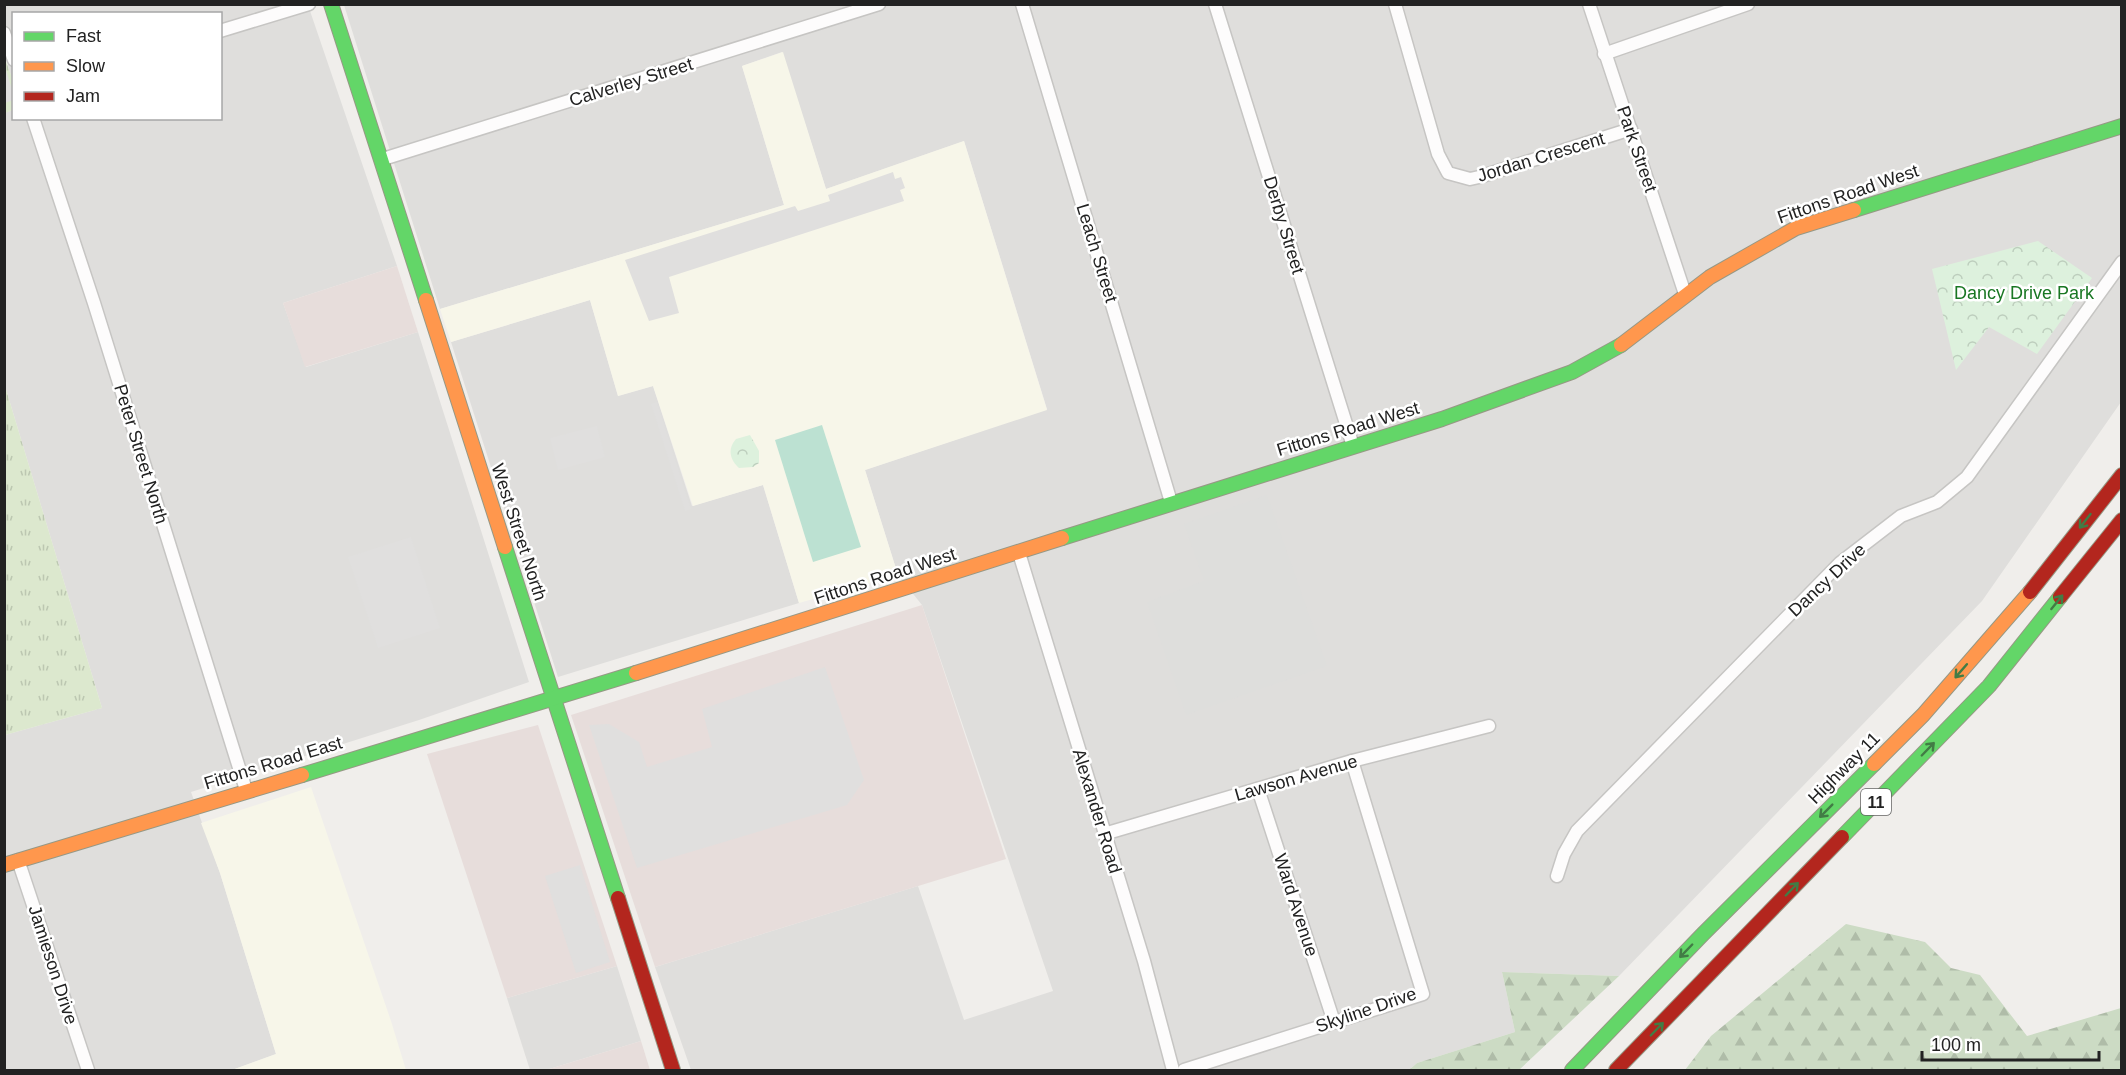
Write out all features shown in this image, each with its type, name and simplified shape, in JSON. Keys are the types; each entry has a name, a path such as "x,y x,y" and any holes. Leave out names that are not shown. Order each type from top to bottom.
{"main road":[{"name":"West Street North","path":"332,4 672,1071"},
{"name":"Fittons Road West","path":"553,698 1442,419 1572,372 1627,342 1685,294 1751,252 1796,228 2121,126"},
{"name":"Highway 11","path":"1572,1071 1719,917 1923,715 2028,594 2121,475"},
{"name":"11","path":"1616,1071 1989,686 2121,520"},
{"name":"Fittons Road East","path":"11,862 553,698"}],"street":[{"path":"222,31 309,4"},
{"name":"Calverley Street","path":"383,159 879,4"},
{"name":"Leach Street","path":"1022,4 1172,502"},
{"name":"Derby Street","path":"1215,4 1353,446"},
{"name":"Jordan Crescent","path":"1395,4 1437,154 1448,173 1470,179 1479,177 1631,129"},
{"name":"Park Street","path":"1589,4 1685,294"},
{"path":"1605,54 1748,4"},
{"path":"4,33 12,55"},
{"name":"Peter Street North","path":"34,120 94,303 246,790"},
{"name":"Dancy Drive","path":"1557,876 1564,854 1577,831 1840,563 1901,516 1937,502 1967,477 2121,262"},
{"name":"Alexander Road","path":"1019,553 1144,961 1173,1071"},
{"name":"Lawson Avenue","path":"1104,834 1352,762 1489,726"},
{"name":"Skyline Drive","path":"1184,1071 1423,994 1352,762"},
{"name":"Ward Avenue","path":"1258,789 1334,1022"},
{"name":"Jamieson Drive","path":"11,862 88,1071"}],"shaded area":[{"path":"5,5 308,5 397,266 283,303 306,367 418,332 529,682 419,720 191,792 220,873 276,1054 232,1070 5,1070 5,735 102,708 5,386 4,113 12,110 12,120 222,120 222,12 12,12 12,80 5,56"},
{"path":"344,5 2121,5 2121,402 1982,601 1619,976 1502,972 1515,1032 1417,1063 1409,1070 691,1070 655,967 918,886 964,1020 1053,991 922,605 898,575 865,470 1047,409 964,141 826,189 782,52 742,66 784,205 440,309"},
{"path":"783,52 826,189 964,141 1047,410 865,470 898,575 799,603 763,485 693,506 653,386 618,396 590,300 451,342 440,309 784,205 742,66"},
{"path":"5,67 12,90 12,100 5,103"},
{"path":"893,172 895,179 901,177 905,188 900,190 904,201 669,277 679,313 649,321 625,260 795,206 798,211 830,201 828,195"},
{"path":"397,266 418,332 305,367 283,303"},
{"path":"590,300 618,396 653,386 692,506 763,485 799,603 558,677 451,342"},
{"path":"657,402 691,509 685,511 651,404"},
{"path":"597,426 605,457 558,470 550,438"},
{"path":"1267,495 1327,666 1186,715 1147,602 1204,581 1184,524"},
{"path":"411,537 440,628 378,648 348,557"},
{"path":"922,605 1006,859 655,967 571,715"},
{"path":"825,667 864,780 847,805 637,868 589,725 609,724 639,742 647,767 712,747 702,709"},
{"path":"538,725 617,966 507,998 427,754"},
{"path":"311,787 406,1070 232,1070 276,1054 220,873 201,823"},
{"path":"580,865 610,962 576,973 545,876"},
{"path":"617,966 641,1041 546,1070 530,1070 507,998"},
{"path":"641,1041 650,1070 546,1070"}],"green space":[{"path":"4,56 12,78 12,110 5,113"},
{"name":"Dancy Drive Park","path":"2038,241 2092,278 2037,354 1989,327 1956,370 1932,269"},
{"path":"5,386 102,708 4,735"},
{"path":"822,425 861,547 813,562 775,440"},
{"path":"750,435 759,451 759,463 753,467 739,468 733,462 731,447 736,439"},
{"path":"1846,924 1925,942 1951,968 1980,975 2027,1036 2121,1008 2121,1070 1685,1070 1711,1036"},
{"path":"1502,972 1619,976 1519,1070 1409,1070 1417,1063 1515,1032"}],"traffic: fast":[{"path":"331,4 426,300"},
{"path":"1854,210 2122,126"},
{"path":"1062,538 1442,419 1572,372 1621,345"},
{"path":"505,547 618,898"},
{"path":"1842,837 1989,686 2060,597"},
{"path":"302,775 636,673"},
{"path":"1572,1070 1703,934 1874,764"}],"traffic: slow":[{"path":"1621,345 1710,277 1796,228 1854,210"},
{"path":"426,300 505,547"},
{"path":"636,673 1062,538"},
{"path":"1874,764 1923,715 2030,592"},
{"path":"4,865 302,775"}],"traffic: jam":[{"path":"2030,592 2122,475"},
{"path":"2060,597 2122,520"},
{"path":"1616,1070 1842,837"},
{"path":"618,898 673,1070"}]}
